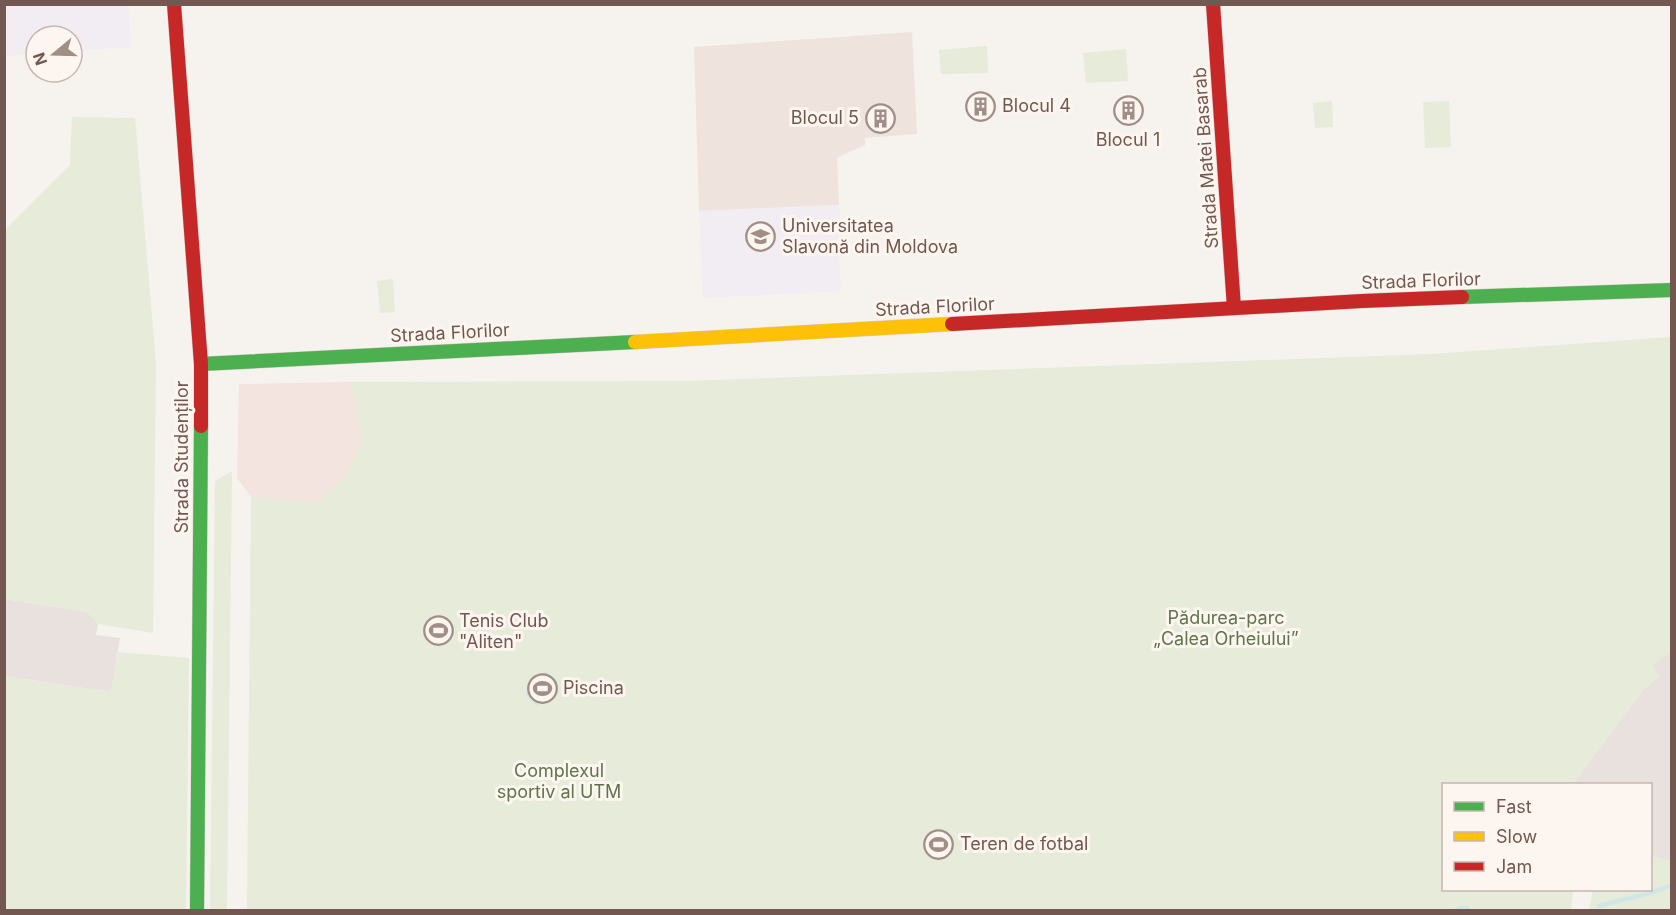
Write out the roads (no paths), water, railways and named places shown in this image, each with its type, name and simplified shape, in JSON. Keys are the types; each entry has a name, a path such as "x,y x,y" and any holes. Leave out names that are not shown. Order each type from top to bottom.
{"main road":[{"name":"Strada Studenților","path":"174,4 201,364 197,910"},
{"name":"Strada Matei Basarab","path":"1213,4 1234,308"},
{"name":"Strada Florilor","path":"201,364 1362,301 1671,290"}],"waterway":[{"path":"1599,906 1672,885"},
{"path":"1457,910 1460,908 1468,910"}],"place":[{"name":"Blocul 4","path":"981,106"},
{"name":"Blocul 1","path":"1128,111"},
{"name":"Blocul 5","path":"880,118"},
{"name":"Universitatea Slavonă din Moldova","path":"761,236"},
{"name":"Tenis Club \"Aliten\"","path":"438,631"},
{"name":"Piscina","path":"542,688"},
{"name":"Teren de fotbal","path":"939,844"}],"park label":[{"name":"Pădurea-parc „Calea Orheiului”","path":"1226,628"},
{"name":"Complexul sportiv al UTM","path":"559,781"}]}
